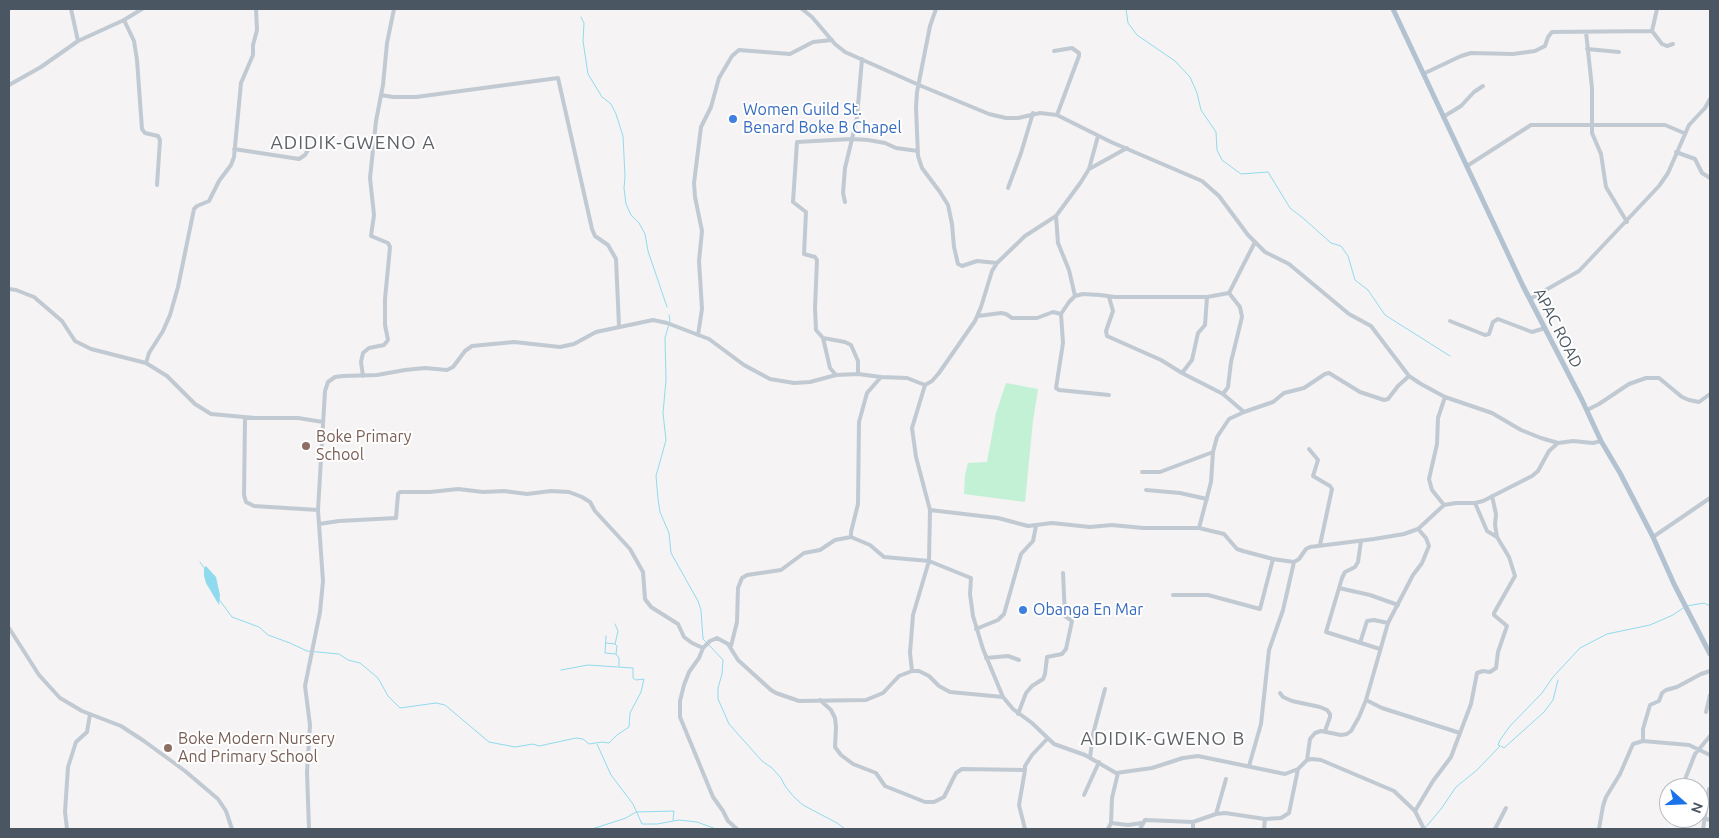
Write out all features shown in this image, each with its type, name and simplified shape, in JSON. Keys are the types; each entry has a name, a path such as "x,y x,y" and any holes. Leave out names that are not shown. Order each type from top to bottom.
{"main road":[{"name":"APAC ROAD","path":"1393,9 1530,299 1601,441 1653,537 1674,584 1710,654"}],"street":[{"path":"71,9 78,41"},
{"path":"9,85 78,41 124,20 142,9"},
{"path":"146,363 149,353 163,331 170,315 178,287 194,209 209,201 219,180 231,165 241,82 254,55 253,46 257,30 256,9"},
{"path":"363,376 361,362 363,353 369,348 384,345 388,338 385,326 385,299 390,244 370,236 374,215 371,166 387,42 394,9"},
{"path":"802,9 845,52 919,86 996,116 1018,118 1033,113 1056,115 1098,136 1194,177 1212,188 1265,252 1289,264 1349,314 1371,326 1409,376 1445,397 1492,413 1522,430 1542,438 1558,442 1593,443 1601,441"},
{"path":"936,9 930,26 916,106 918,151 922,168 948,205 958,264 962,266 977,261 997,263"},
{"path":"1652,31 1657,9"},
{"path":"124,20 134,41 142,129 145,133 158,136 160,140 157,185"},
{"path":"1423,74 1471,53 1513,54 1541,49 1552,32 1652,31"},
{"path":"1652,31 1662,44 1667,46 1674,44"},
{"path":"1586,32 1592,88 1591,126 1595,142 1601,154 1606,187 1627,222"},
{"path":"698,335 702,309 699,261 702,231 694,197 694,183 701,127 711,107 719,78 732,56 739,50 790,54 813,42 832,40"},
{"path":"1054,50 1072,48 1076,50 1079,56 1056,115"},
{"path":"1587,49 1619,52"},
{"path":"845,202 843,193 845,168 856,116 862,59"},
{"path":"381,95 416,97 558,78 592,229 595,236 608,245 616,259 619,326"},
{"path":"1443,117 1461,106 1474,92 1483,86"},
{"path":"1530,299 1579,271 1627,222 1663,181 1684,133 1710,99"},
{"path":"1008,188 1024,146 1033,113"},
{"path":"1466,166 1528,126 1665,125 1684,133"},
{"path":"925,385 933,380 944,367 978,316 992,271 997,263 1024,236 1056,216 1089,169 1098,136"},
{"path":"836,375 828,363 822,338 816,330 817,260 815,257 804,254 806,212 793,202 797,142 868,140 901,149 918,151"},
{"path":"1089,169 1127,148"},
{"path":"234,149 299,159 308,150"},
{"path":"1676,152 1695,159 1702,173 1710,178"},
{"path":"1056,216 1058,242 1069,270 1075,296"},
{"path":"1229,293 1255,242"},
{"path":"9,289 34,297 62,321 75,341 91,349 146,363 167,376 206,413 217,416 298,418 323,422"},
{"path":"1109,395 1059,390 1056,388 1063,344 1061,314 1075,296 1092,294 1109,297 1207,297 1229,293"},
{"path":"1223,394 1228,387 1231,362 1242,318 1240,307 1229,293"},
{"path":"1109,297 1113,311 1106,331 1107,336 1161,360 1223,394 1244,412"},
{"path":"1182,373 1194,356 1195,341 1198,333 1205,325 1207,297"},
{"path":"978,316 1000,313 1012,318 1037,318 1053,312 1061,314"},
{"path":"1450,321 1485,335 1489,334 1493,322 1498,319 1532,332 1545,328"},
{"path":"309,829 307,788 310,725 305,686 324,581 318,510 325,391 328,382 335,377 343,376 363,376 425,368 447,370 453,367 465,351 472,346 514,342 560,347 574,344 596,332 619,326 659,320 714,342 736,359 770,379 794,383 810,382 836,375 858,374 907,378 925,385"},
{"path":"822,338 846,342 851,345 858,361 858,374"},
{"path":"1199,528 1212,474 1216,437 1224,423 1232,416 1273,402 1284,393 1304,388 1329,373 1360,392 1384,400 1388,399 1409,376"},
{"path":"852,538 858,504 859,422 867,393 881,377"},
{"path":"1587,410 1600,404 1629,384 1646,378 1659,378 1682,397 1689,400 1699,402 1710,394"},
{"path":"912,670 910,653 912,615 929,561 930,510 916,457 912,428 924,394 925,385"},
{"path":"1444,505 1432,490 1429,479 1437,444 1438,418 1445,397"},
{"path":"245,418 244,495 246,502 254,506 318,510"},
{"path":"930,510 998,518 1020,525 1036,526 1052,523 1090,527 1112,525 1142,528 1199,528 1224,534 1239,549 1273,559 1294,562 1308,548 1396,536 1418,528 1444,505 1475,503 1492,496 1532,476 1538,471 1549,451 1558,442"},
{"path":"1309,449 1318,460 1312,476 1332,489 1320,545"},
{"path":"1142,472 1160,472 1213,452"},
{"path":"319,524 396,518 398,494 400,492 430,492 458,489 527,494 559,491 575,494 590,502 603,520 630,549 643,572 646,602 678,624 689,642 703,648"},
{"path":"1146,490 1180,492 1207,499"},
{"path":"1415,811 1451,756 1471,704 1477,673 1495,670 1498,652 1507,626 1494,613 1515,574 1509,557 1497,537 1496,514 1492,496"},
{"path":"1653,537 1710,498"},
{"path":"1475,503 1487,531 1497,537"},
{"path":"976,629 998,620 1004,614 1021,554 1033,541 1036,526"},
{"path":"1307,760 1308,745 1313,735 1318,731 1344,735 1351,731 1366,700 1388,624 1413,575 1422,563 1429,546 1426,538 1418,528"},
{"path":"731,646 737,622 738,588 742,578 747,575 781,570 804,553 820,550 840,539 852,538 870,545 884,557 929,561 971,578 970,594 976,629 986,658 1003,696 1010,708 1036,727 1046,739 1058,747 1081,753 1118,773 1152,768 1183,758 1198,756 1282,774 1290,774 1307,760 1321,760 1394,791 1415,811 1424,829"},
{"path":"1361,541 1358,562 1344,573 1326,632 1380,649"},
{"path":"1173,596 1208,595 1260,609 1273,559"},
{"path":"1249,766 1260,727 1266,666 1283,610 1294,562"},
{"path":"1018,714 1026,693 1032,686 1043,679 1047,657 1062,654 1066,649 1072,621 1065,616 1064,573"},
{"path":"1339,588 1370,595 1398,606"},
{"path":"1360,643 1367,621 1374,620 1388,624"},
{"path":"9,628 39,676 52,690 67,703 121,726 193,778 218,799 226,811 232,829"},
{"path":"737,829 728,821 713,797 680,717 680,701 689,672 699,658 703,648 710,641 718,638 731,646 738,660 771,690 797,701 845,702 869,700 882,693 899,676 912,670 929,676 939,686 950,692 1003,696"},
{"path":"986,658 1008,656 1019,660"},
{"path":"1643,741 1643,729 1650,705 1658,702 1662,693 1666,690 1678,687 1701,674 1710,672"},
{"path":"1090,758 1093,734 1105,689"},
{"path":"1280,693 1283,697 1292,701 1320,706 1327,710 1330,714 1325,731"},
{"path":"1706,712 1710,695"},
{"path":"820,700 835,718 834,744 838,752 853,764 876,773 885,786 918,800 929,803 939,801 948,791 956,773 962,770 1025,770"},
{"path":"1366,700 1382,708 1460,734"},
{"path":"67,829 65,812 68,767 76,742 87,732 90,714"},
{"path":"1686,778 1698,748 1710,736"},
{"path":"1025,829 1019,805 1025,770 1032,755 1046,739"},
{"path":"1599,829 1603,806 1633,744 1643,741 1689,745 1710,755"},
{"path":"1084,795 1099,762"},
{"path":"1110,824 1128,825 1142,823 1145,820 1193,822 1225,813 1265,819 1280,818 1288,813 1298,769"},
{"path":"1108,829 1112,798 1118,773"},
{"path":"1216,814 1226,779"},
{"path":"1495,829 1506,808"},
{"path":"1264,829 1265,819"},
{"path":"1193,822 1193,829"},
{"path":"1140,829 1142,823"}],"green space":[{"path":"1006,383 1038,389 1025,502 964,494 968,463 987,462 996,413"}],"water":[{"path":"206,566 216,577 220,595 219,605 206,583 204,568"}],"waterway":[{"path":"1126,9 1128,23 1137,35 1175,61 1190,77 1197,93 1201,110 1216,132 1217,150 1222,160 1241,174 1268,172 1290,208 1331,243 1341,246 1348,256 1355,280 1368,290 1385,315 1450,356"},
{"path":"581,17 584,23 583,41 588,74 602,97 611,104 623,136 626,204 631,215 639,223 645,234 648,251 667,307"},
{"path":"669,315 670,320 665,338 666,380 663,413 666,440 656,476 658,499 660,512 669,533 671,553 698,601 701,610 703,639 706,642"},
{"path":"200,562 205,569"},
{"path":"218,598 232,617 259,627 268,635 307,651 339,654 348,660 360,663 378,678 388,696 400,708 436,703 445,705 489,742 515,747 533,744 539,746 576,738 583,739 589,744 609,743 629,727 630,713 641,692 644,679 636,680 633,678 633,668 588,665 561,670"},
{"path":"1687,606 1704,603 1710,606"},
{"path":"1425,828 1456,787 1477,770 1500,746 1498,745 1500,740 1510,726 1542,693 1553,677 1580,648 1607,634 1650,625 1673,615 1683,608"},
{"path":"615,624 618,631 615,644 617,646 616,654 619,658 619,666"},
{"path":"606,636 605,653 616,654"},
{"path":"606,643 615,644"},
{"path":"709,645 723,660 718,699 729,724 762,761 781,778 794,797 803,805 845,829"},
{"path":"1501,746 1504,748 1544,712 1553,700 1558,680"},
{"path":"597,744 611,775 633,804 642,824 657,824 679,820 697,822 716,829"},
{"path":"592,829 626,818 636,812 674,811 673,820"},
{"path":"546,829 561,829"}],"place":[{"name":"Women Guild St. Benard Boke B Chapel","path":"733,119"},
{"name":"Boke Primary School","path":"306,446"},
{"name":"Obanga En Mar","path":"1023,610"},
{"name":"Boke Modern Nursery And Primary School","path":"168,748"}],"district":[{"name":"ADIDIK-GWENO A","path":"353,143"},
{"name":"ADIDIK-GWENO B","path":"1163,739"}]}
